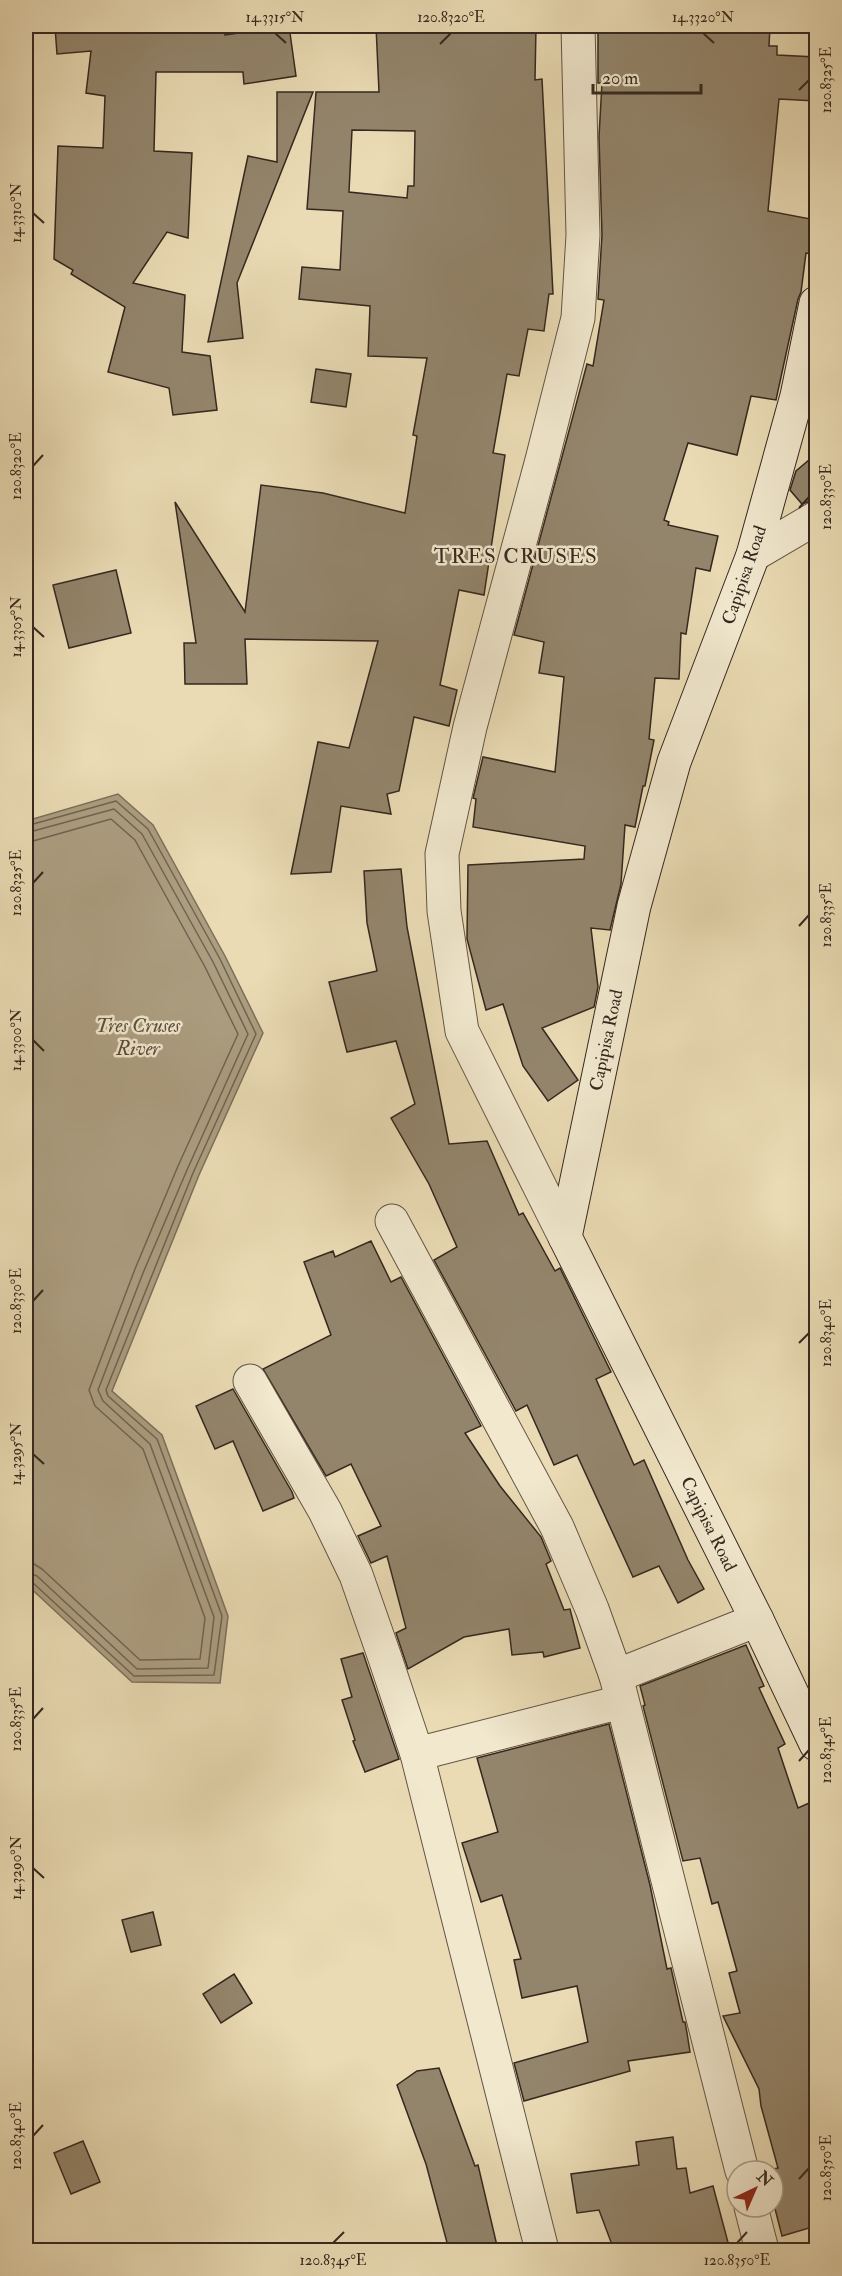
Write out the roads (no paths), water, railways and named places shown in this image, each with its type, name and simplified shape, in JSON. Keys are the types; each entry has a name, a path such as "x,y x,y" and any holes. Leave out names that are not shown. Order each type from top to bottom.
{"street":[{"path":"565,1237 462,1031 444,912 442,854 470,727 578,318 583,235 578,26"},
{"name":"Capipisa Road","path":"816,303 797,396 753,555 674,762 634,906 565,1237 757,1620 816,1744"},
{"path":"753,555 816,518"},
{"path":"392,1221 557,1527 592,1609 619,1689 739,2159"},
{"path":"250,1381 325,1511 356,1575 417,1754 543,2250"},
{"path":"417,1754 619,1689 757,1620"},
{"path":"754,2219 762,2250"}],"water":[{"name":"Tres Cruses River","path":"118,794 153,825 225,956 263,1033 199,1175 112,1391 162,1435 228,1616 220,1683 132,1682 26,1584 26,821"}],"district":[{"name":"TRES CRUSES","path":"516,556"}]}
